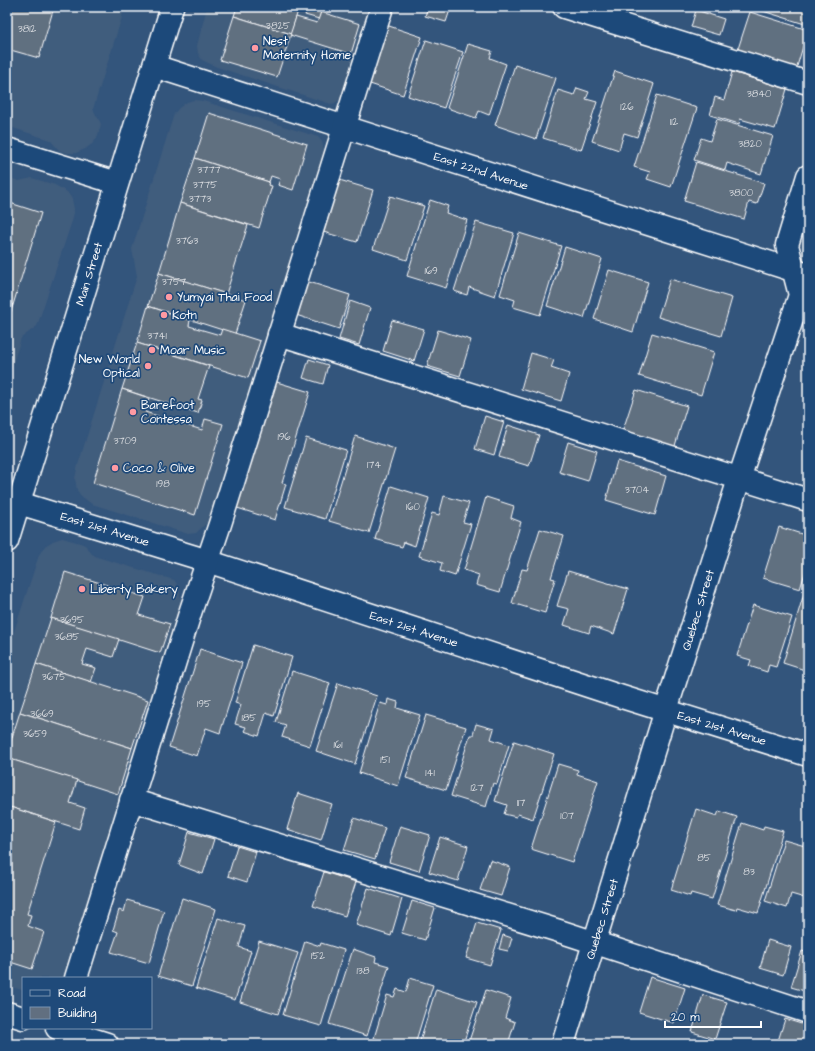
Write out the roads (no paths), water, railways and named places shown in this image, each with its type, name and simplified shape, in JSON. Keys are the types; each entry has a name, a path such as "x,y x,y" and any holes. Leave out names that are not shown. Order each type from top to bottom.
{"street":[{"name":"Main Street","path":"7,540 172,7"},
{"path":"76,977 382,7"},
{"path":"564,7 808,83"},
{"name":"East 22nd Avenue","path":"154,66 801,273"},
{"path":"7,149 117,183"},
{"name":"Quebec Street","path":"563,1044 739,479 800,295 801,273 787,245 808,176"},
{"path":"279,334 808,500"},
{"name":"East 21st Avenue","path":"19,503 208,561 808,755"},
{"path":"131,800 594,942 808,1012"},
{"path":"7,1013 22,1018"},
{"path":"58,1032 107,1044"}],"place":[{"name":"Nest Maternity Home","path":"255,48"},
{"name":"Yumyai Thai Food","path":"169,297"},
{"name":"Kotn","path":"164,315"},
{"name":"Moar Music","path":"152,350"},
{"name":"New World Optical","path":"148,366"},
{"name":"Barefoot Contessa","path":"133,412"},
{"name":"Coco & Olive","path":"115,468"},
{"name":"Liberty Bakery","path":"82,589"}]}
